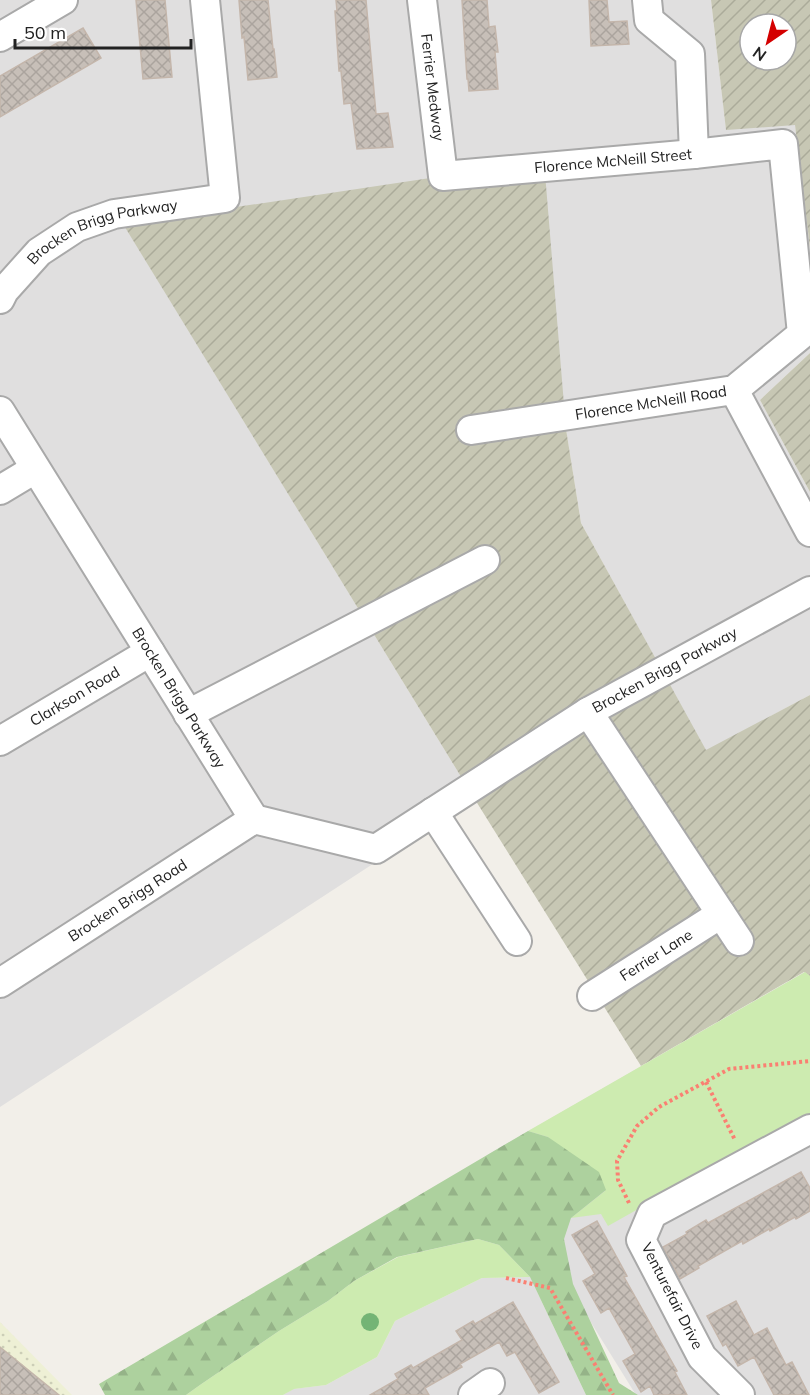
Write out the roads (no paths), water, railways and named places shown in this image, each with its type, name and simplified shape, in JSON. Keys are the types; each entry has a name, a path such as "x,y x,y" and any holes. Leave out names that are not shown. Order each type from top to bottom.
{"street":[{"path":"0,37 63,0"},
{"name":"Brocken Brigg Parkway","path":"0,299 4,291 39,252 77,227 114,214 225,198 205,0"},
{"name":"Ferrier Medway","path":"422,0 443,176"},
{"path":"647,0 649,20 690,54 694,154"},
{"name":"Florence McNeill Street","path":"443,176 783,144"},
{"name":"Florence McNeill Road","path":"471,430 734,390 802,334 783,144"},
{"path":"734,390 810,532"},
{"name":"Brocken Brigg Parkway","path":"0,411 254,819 376,849 588,712 810,591"},
{"path":"0,490 35,469"},
{"path":"188,714 486,560"},
{"name":"Clarkson Road","path":"0,741 150,652"},
{"path":"588,712 739,941"},
{"path":"433,812 517,941"},
{"name":"Brocken Brigg Road","path":"0,982 254,819"},
{"name":"Ferrier Lane","path":"592,996 721,914"},
{"name":"Venturefair Drive","path":"740,1395 702,1357 641,1240 652,1214 809,1132"}]}
